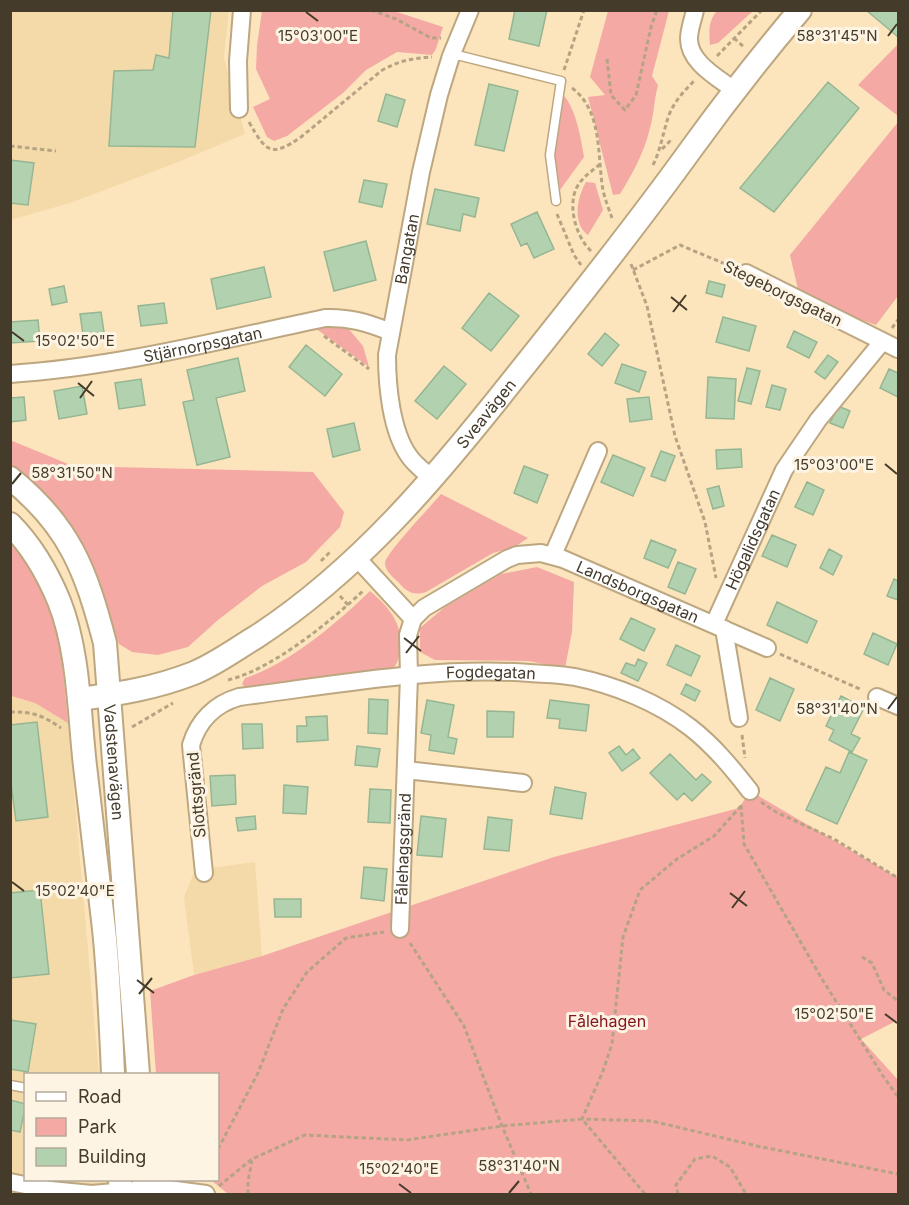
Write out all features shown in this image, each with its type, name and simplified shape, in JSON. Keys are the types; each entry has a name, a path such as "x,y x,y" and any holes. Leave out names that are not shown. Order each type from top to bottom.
{"main road":[{"name":"Sveavägen","path":"79,699 158,686 196,672 234,651 301,606 356,557 405,510 433,479 599,272 800,10"},
{"name":"Vadstenavägen","path":"10,478 27,491 47,512 76,555 92,592 105,643 138,1073"},
{"name":"Vadstenavägen","path":"10,524 27,542 46,572 59,602 68,635 79,699 104,930 113,1073"}],"street":[{"path":"239,109 238,61 242,10"},
{"name":"Bangatan","path":"433,479 414,463 400,442 388,382 387,355 421,172 439,95 470,10"},
{"path":"695,10 689,38 690,46 698,61 735,92"},
{"name":"Stegeborgsgatan","path":"746,273 898,349"},
{"name":"Stjärnorpsgatan","path":"10,374 42,372 116,361 341,317 357,319 391,332"},
{"name":"Högalidsgatan","path":"719,626 722,607 784,470 818,420 882,342"},
{"path":"553,555 598,452"},
{"name":"Landsborgsgatan","path":"413,619 424,608 507,559 529,553 553,555 767,648"},
{"path":"356,557 413,619 408,635 409,676"},
{"path":"719,626 739,718"},
{"name":"Fogdegatan","path":"203,721 218,705 239,697 409,676 509,672 574,677 618,689 656,706 689,726 711,745 750,791"},
{"name":"Fålehagsgränd","path":"400,929 409,676"},
{"path":"878,697 898,706"},
{"name":"Slottsgränd","path":"203,721 194,736 190,753 204,873"},
{"name":"Fålehagsgränd","path":"406,770 523,783"},
{"path":"20,1181 92,1194 144,1188 212,1191"}],"lane":[{"path":"454,50 461,56 561,81 550,155 556,201"}],"path":[{"path":"239,109 267,148 275,150 287,147 394,63 454,50 445,38 431,38 371,10"},
{"path":"584,10 561,81 577,92 593,117 604,192 612,218"},
{"path":"607,59 611,95 625,110 636,95 657,10"},
{"path":"647,174 660,151 669,115 679,98 762,10"},
{"path":"694,81 699,84"},
{"path":"660,151 675,136"},
{"path":"10,146 56,151"},
{"path":"595,254 581,238 574,216 573,200 580,182 600,164"},
{"path":"556,201 557,213 574,255"},
{"name":"Stegeborgsgatan","path":"633,270 680,245 746,273"},
{"path":"627,258 647,306 680,454 705,522 722,607"},
{"path":"305,323 388,382"},
{"path":"235,678 263,666 316,630 348,605 375,579"},
{"path":"767,648 878,697"},
{"path":"739,718 746,760"},
{"path":"582,1119 612,1044 623,937 640,890 677,859 714,836 741,806 750,791 759,801 776,812 834,839 898,878"},
{"path":"741,806 744,844 822,979 898,1096"},
{"path":"219,1147 258,1073 283,1009 307,972 346,938 400,929 464,1026 501,1126 531,1194"},
{"path":"862,957 872,963 884,990 898,1000"},
{"path":"582,1119 645,1194"},
{"path":"212,1191 252,1159 305,1135 407,1140 501,1126 582,1119 652,1121 757,1146 898,1174"},
{"path":"678,1194 676,1185 695,1159 712,1156 730,1167 746,1194"},
{"path":"249,1194 248,1181 252,1159"}],"shaded area":[{"path":"11,11 229,11 224,58 245,134 73,202 11,220"},
{"path":"10,696 35,703 68,723 99,1073 24,1073 24,1181 108,1181 108,1194 11,1194"},
{"path":"255,862 262,956 194,975 184,897 195,870"}],"green space":[{"path":"718,10 753,11 718,43 710,45 711,22"},
{"path":"262,11 394,11 443,27 432,55 397,52 366,70 343,93 287,136 274,141 267,137 253,107 270,99 256,69"},
{"path":"608,11 669,11 652,76 658,85 648,137 625,186 620,194 613,195 588,97 605,95 590,77"},
{"path":"898,44 898,116 858,85"},
{"path":"560,92 570,104 573,112 584,157 560,190 554,150"},
{"path":"898,122 898,296 876,325 798,289 790,255"},
{"path":"586,182 595,183 603,210 588,235 583,230 578,217 578,202"},
{"path":"332,326 348,328 363,346 369,367 315,328"},
{"path":"10,440 73,466 313,472 344,512 340,527 306,562 262,586 188,647 158,655 132,652 119,644 90,561 11,467"},
{"path":"441,494 528,538 513,548 493,553 426,592 410,592 392,576 386,569 385,563 400,540"},
{"path":"10,543 31,569 49,606 59,644 68,723 35,703 11,696"},
{"path":"537,567 574,582 572,632 565,668 528,661 435,660 420,652 420,628 445,607 501,574"},
{"path":"370,591 384,604 394,618 400,633 399,657 390,672 247,689 242,684 245,678 262,672 312,641"},
{"name":"Fålehagen","path":"750,791 898,878 898,1020 861,1039 898,1080 898,1194 228,1194 212,1181 219,1181 219,1073 156,1073 150,991 194,975 262,956 554,857 739,808"}],"building":[{"path":"173,10 211,10 195,147 109,146 114,71 153,70 156,55 169,58"},
{"path":"515,10 547,10 539,46 509,39"},
{"path":"866,10 898,10 898,37"},
{"path":"828,82 859,108 774,212 740,188"},
{"path":"489,84 518,91 504,151 475,145"},
{"path":"386,94 405,100 397,127 378,121"},
{"path":"10,160 34,163 28,205 10,203"},
{"path":"364,180 387,184 382,207 359,202"},
{"path":"435,189 479,198 475,217 463,214 460,231 427,224"},
{"path":"537,212 554,249 534,258 527,243 521,246 511,224"},
{"path":"366,241 376,280 334,291 324,252"},
{"path":"264,267 271,297 217,309 211,279"},
{"path":"709,281 725,285 722,297 706,293"},
{"path":"64,286 67,302 52,305 49,289"},
{"path":"489,293 519,316 491,351 462,328"},
{"path":"164,303 167,323 141,326 138,306"},
{"path":"101,312 104,332 83,335 80,314"},
{"path":"723,317 756,326 749,351 716,342"},
{"path":"38,320 40,341 10,343 10,322"},
{"path":"794,331 817,342 809,358 787,347"},
{"path":"605,333 619,345 602,366 588,354"},
{"path":"306,345 342,374 325,396 289,367"},
{"path":"828,355 838,362 825,379 815,372"},
{"path":"238,358 245,391 216,398 230,457 197,465 183,402 194,400 187,370"},
{"path":"622,364 646,372 639,392 615,383"},
{"path":"444,366 466,384 437,419 415,401"},
{"path":"747,368 760,371 751,404 738,401"},
{"path":"889,369 898,373 898,397 880,388"},
{"path":"708,377 736,379 734,419 706,418"},
{"path":"141,379 145,405 119,409 115,383"},
{"path":"772,385 786,389 780,410 766,407"},
{"path":"82,386 87,414 59,419 54,391"},
{"path":"24,397 26,420 10,422 10,398"},
{"path":"649,397 652,419 630,422 627,399"},
{"path":"838,406 850,411 843,428 830,423"},
{"path":"354,423 360,450 333,457 327,429"},
{"path":"741,449 742,467 717,469 716,450"},
{"path":"661,451 675,456 665,481 651,476"},
{"path":"613,455 645,468 633,496 601,482"},
{"path":"524,466 548,475 537,503 514,493"},
{"path":"807,482 824,490 813,515 795,507"},
{"path":"719,486 724,506 713,509 707,489"},
{"path":"772,535 796,545 787,567 762,556"},
{"path":"651,540 676,550 668,568 644,558"},
{"path":"829,549 842,556 833,575 820,568"},
{"path":"678,562 696,569 685,594 668,587"},
{"path":"894,579 898,581 898,600 887,596"},
{"path":"777,602 817,621 807,643 767,625"},
{"path":"631,618 655,629 644,651 620,639"},
{"path":"873,633 897,644 888,665 864,654"},
{"path":"676,645 700,656 691,676 667,665"},
{"path":"638,659 647,663 638,681 621,673 626,663 635,666"},
{"path":"770,678 794,689 780,721 756,710"},
{"path":"686,684 700,691 695,701 681,694"},
{"path":"841,696 864,708 851,734 860,738 852,752 829,740 834,730 826,726"},
{"path":"369,699 388,700 387,734 368,733"},
{"path":"427,700 454,705 448,737 457,739 454,754 429,750 431,735 421,733"},
{"path":"550,700 589,705 586,731 559,728 560,719 547,718"},
{"path":"487,711 514,712 513,737 487,737"},
{"path":"327,716 328,740 297,742 297,726 307,726 306,717"},
{"path":"37,722 48,817 16,821 10,776 10,725"},
{"path":"242,724 262,724 263,748 243,749"},
{"path":"357,746 380,749 377,767 355,765"},
{"path":"619,746 626,755 633,749 640,758 622,771 609,753"},
{"path":"849,752 867,760 837,824 806,810 826,767 840,773"},
{"path":"670,754 696,780 702,774 711,782 692,801 684,793 677,800 650,773"},
{"path":"235,775 236,804 212,806 210,776"},
{"path":"284,785 308,787 306,814 283,813"},
{"path":"555,787 586,793 582,819 550,814"},
{"path":"370,789 391,790 390,823 368,822"},
{"path":"255,816 256,829 238,831 236,818"},
{"path":"421,816 446,819 442,857 417,855"},
{"path":"488,817 512,820 509,851 484,849"},
{"path":"364,867 387,869 384,901 361,898"},
{"path":"40,890 49,974 10,978 10,893"},
{"path":"274,899 301,899 301,917 275,917"},
{"path":"10,1020 36,1024 28,1072 10,1069"},
{"path":"10,1100 24,1104 24,1113 20,1132 10,1130"}]}
